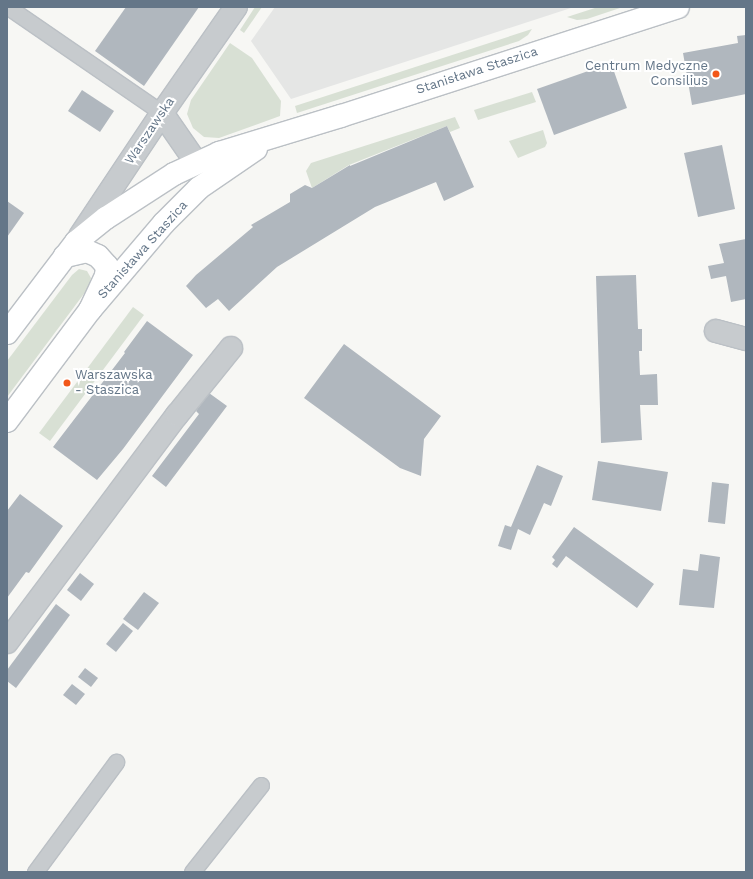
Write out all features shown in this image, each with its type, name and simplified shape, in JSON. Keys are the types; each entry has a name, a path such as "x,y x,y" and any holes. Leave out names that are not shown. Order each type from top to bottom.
{"main road":[{"name":"Stanisława Staszica","path":"71,249 106,218 138,196 174,174 197,163 220,154 678,7"},
{"name":"Stanisława Staszica","path":"90,310 164,223 199,188 275,137"},
{"path":"7,421 90,310 102,287 106,276 107,266 98,256 87,251 71,249"},
{"name":"Warszawska","path":"7,333 71,249"}],"street":[{"name":"Warszawska","path":"71,249 162,113 236,7"},
{"path":"162,113 210,181"},
{"path":"716,331 746,339"},
{"path":"7,642 177,415 231,348"}],"lane":[{"path":"8,7 162,113"},
{"path":"35,872 116,762"},
{"path":"192,872 261,784"}],"shaded area":[{"path":"255,7 262,7 244,33 240,30"},
{"path":"275,7 574,7 291,99 251,41"},
{"path":"598,7 623,7 587,19 577,20 567,17"},
{"path":"532,29 528,35 519,41 297,113 295,106"},
{"path":"230,43 252,58 281,101 280,116 219,138 204,137 193,128 187,114 191,100"},
{"path":"532,92 536,102 478,120 474,110"},
{"path":"455,117 460,128 450,132 447,126 349,165 312,188 306,171 311,163"},
{"path":"543,130 547,143 545,147 518,158 509,141"},
{"path":"79,269 87,271 91,278 89,287 7,397 7,361 72,275"},
{"path":"133,307 144,315 50,441 39,433"}],"building":[{"path":"126,7 199,7 144,86 95,51"},
{"name":"Centrum Medyczne Consilius","path":"746,35 746,94 692,105 683,53 738,43 737,36"},
{"path":"611,63 627,108 554,135 537,89"},
{"path":"82,90 114,111 100,132 68,111"},
{"path":"447,126 474,187 444,201 436,182 375,207 277,267 229,311 218,299 206,308 186,286 196,275 253,227 251,225 290,202 290,194 305,185 312,188 350,165"},
{"path":"722,145 735,209 698,217 684,153"},
{"path":"7,201 24,213 7,237"},
{"path":"746,239 746,299 731,302 726,276 711,279 708,266 724,263 719,244"},
{"path":"636,275 638,329 642,329 642,351 639,351 640,375 657,374 658,405 640,405 642,440 601,443 596,276"},
{"path":"147,321 193,355 123,449 97,480 53,447 125,353 124,352"},
{"path":"344,344 441,416 424,439 421,476 400,468 304,398"},
{"path":"209,393 227,406 166,487 152,476 199,414 196,411"},
{"path":"598,461 668,472 661,511 592,500"},
{"path":"537,465 563,476 551,506 544,503 530,535 518,529 511,550 498,546 505,525 511,527"},
{"path":"712,482 729,484 725,524 708,522"},
{"path":"20,494 63,526 29,573 26,572 7,598 7,511"},
{"path":"574,527 654,584 637,608 566,556 557,568 552,564 555,560 552,557"},
{"path":"700,554 720,557 714,608 679,605 683,569 698,571"},
{"path":"80,573 94,584 81,601 67,590"},
{"path":"144,592 159,603 138,630 123,619"},
{"path":"56,604 70,615 16,688 7,681 7,670"},
{"path":"123,623 133,631 116,652 106,644"},
{"path":"85,668 98,678 91,687 78,677"},
{"path":"72,684 85,694 76,705 63,695"}],"place":[{"name":"Centrum Medyczne Consilius","path":"716,74"},
{"name":"Warszawska - Staszica","path":"67,383"}]}
